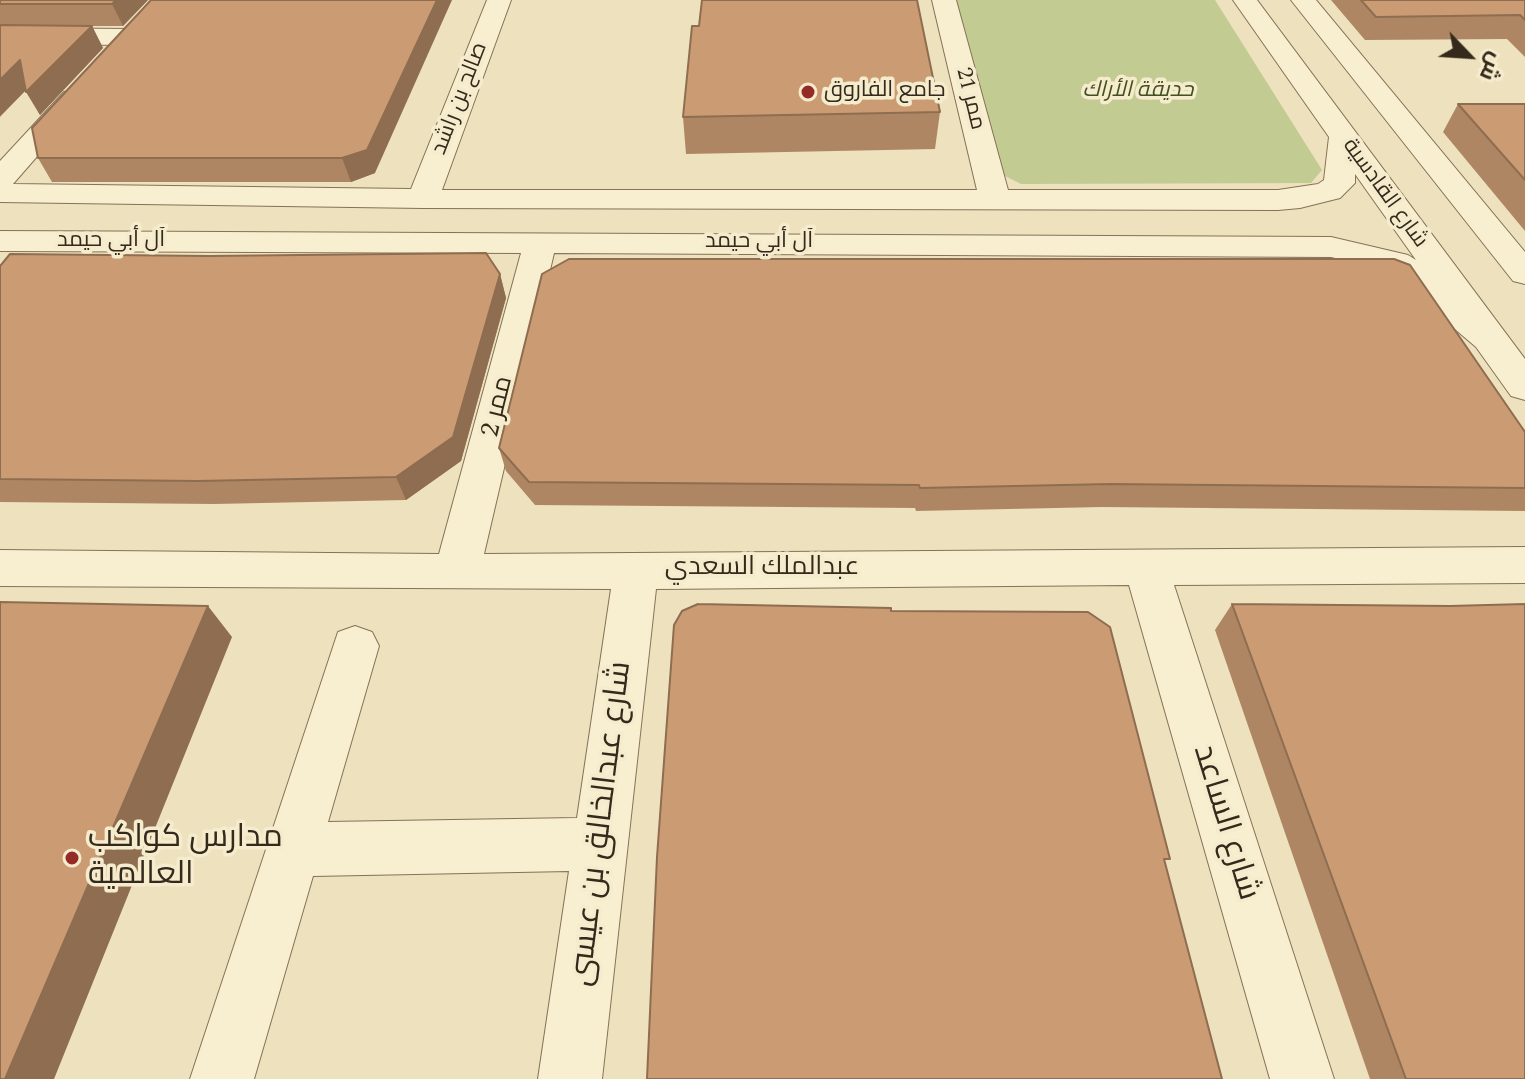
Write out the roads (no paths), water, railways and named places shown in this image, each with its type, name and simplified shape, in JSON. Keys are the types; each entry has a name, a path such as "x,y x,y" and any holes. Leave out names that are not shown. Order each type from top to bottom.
{"street":[{"name":"صالح بن راشد","path":"423,199 499,0"},
{"name":"ممر 21","path":"944,0 995,199"},
{"name":"شارع القادسية","path":"1245,0 1525,387"},
{"path":"1303,0 1525,274"},
{"path":"0,36 139,27 110,59"},
{"path":"0,179 90,81"},
{"name":"آل أبي حيمد","path":"0,193 423,199 1300,199 1329,191 1339,183 1344,137"},
{"name":"آل أبي حيمد","path":"0,241 1331,247 1396,262 1489,338"},
{"name":"ممر 2","path":"457,572 540,243"},
{"name":"عبدالملك السعدي","path":"0,568 457,572 1525,565"},
{"name":"شارع الساعد","path":"1146,567 1302,1079"},
{"name":"شارع عبدالخالق بن عيسى","path":"570,1079 636,569"},
{"path":"222,1079 355,646"},
{"path":"293,849 600,844"}],"place":[{"name":"جامع الفاروق","path":"808,92"},
{"name":"مدارس كواكب العالمية","path":"72,858"}],"park label":[{"name":"حديقة الأراك","path":"1138,92"}]}
